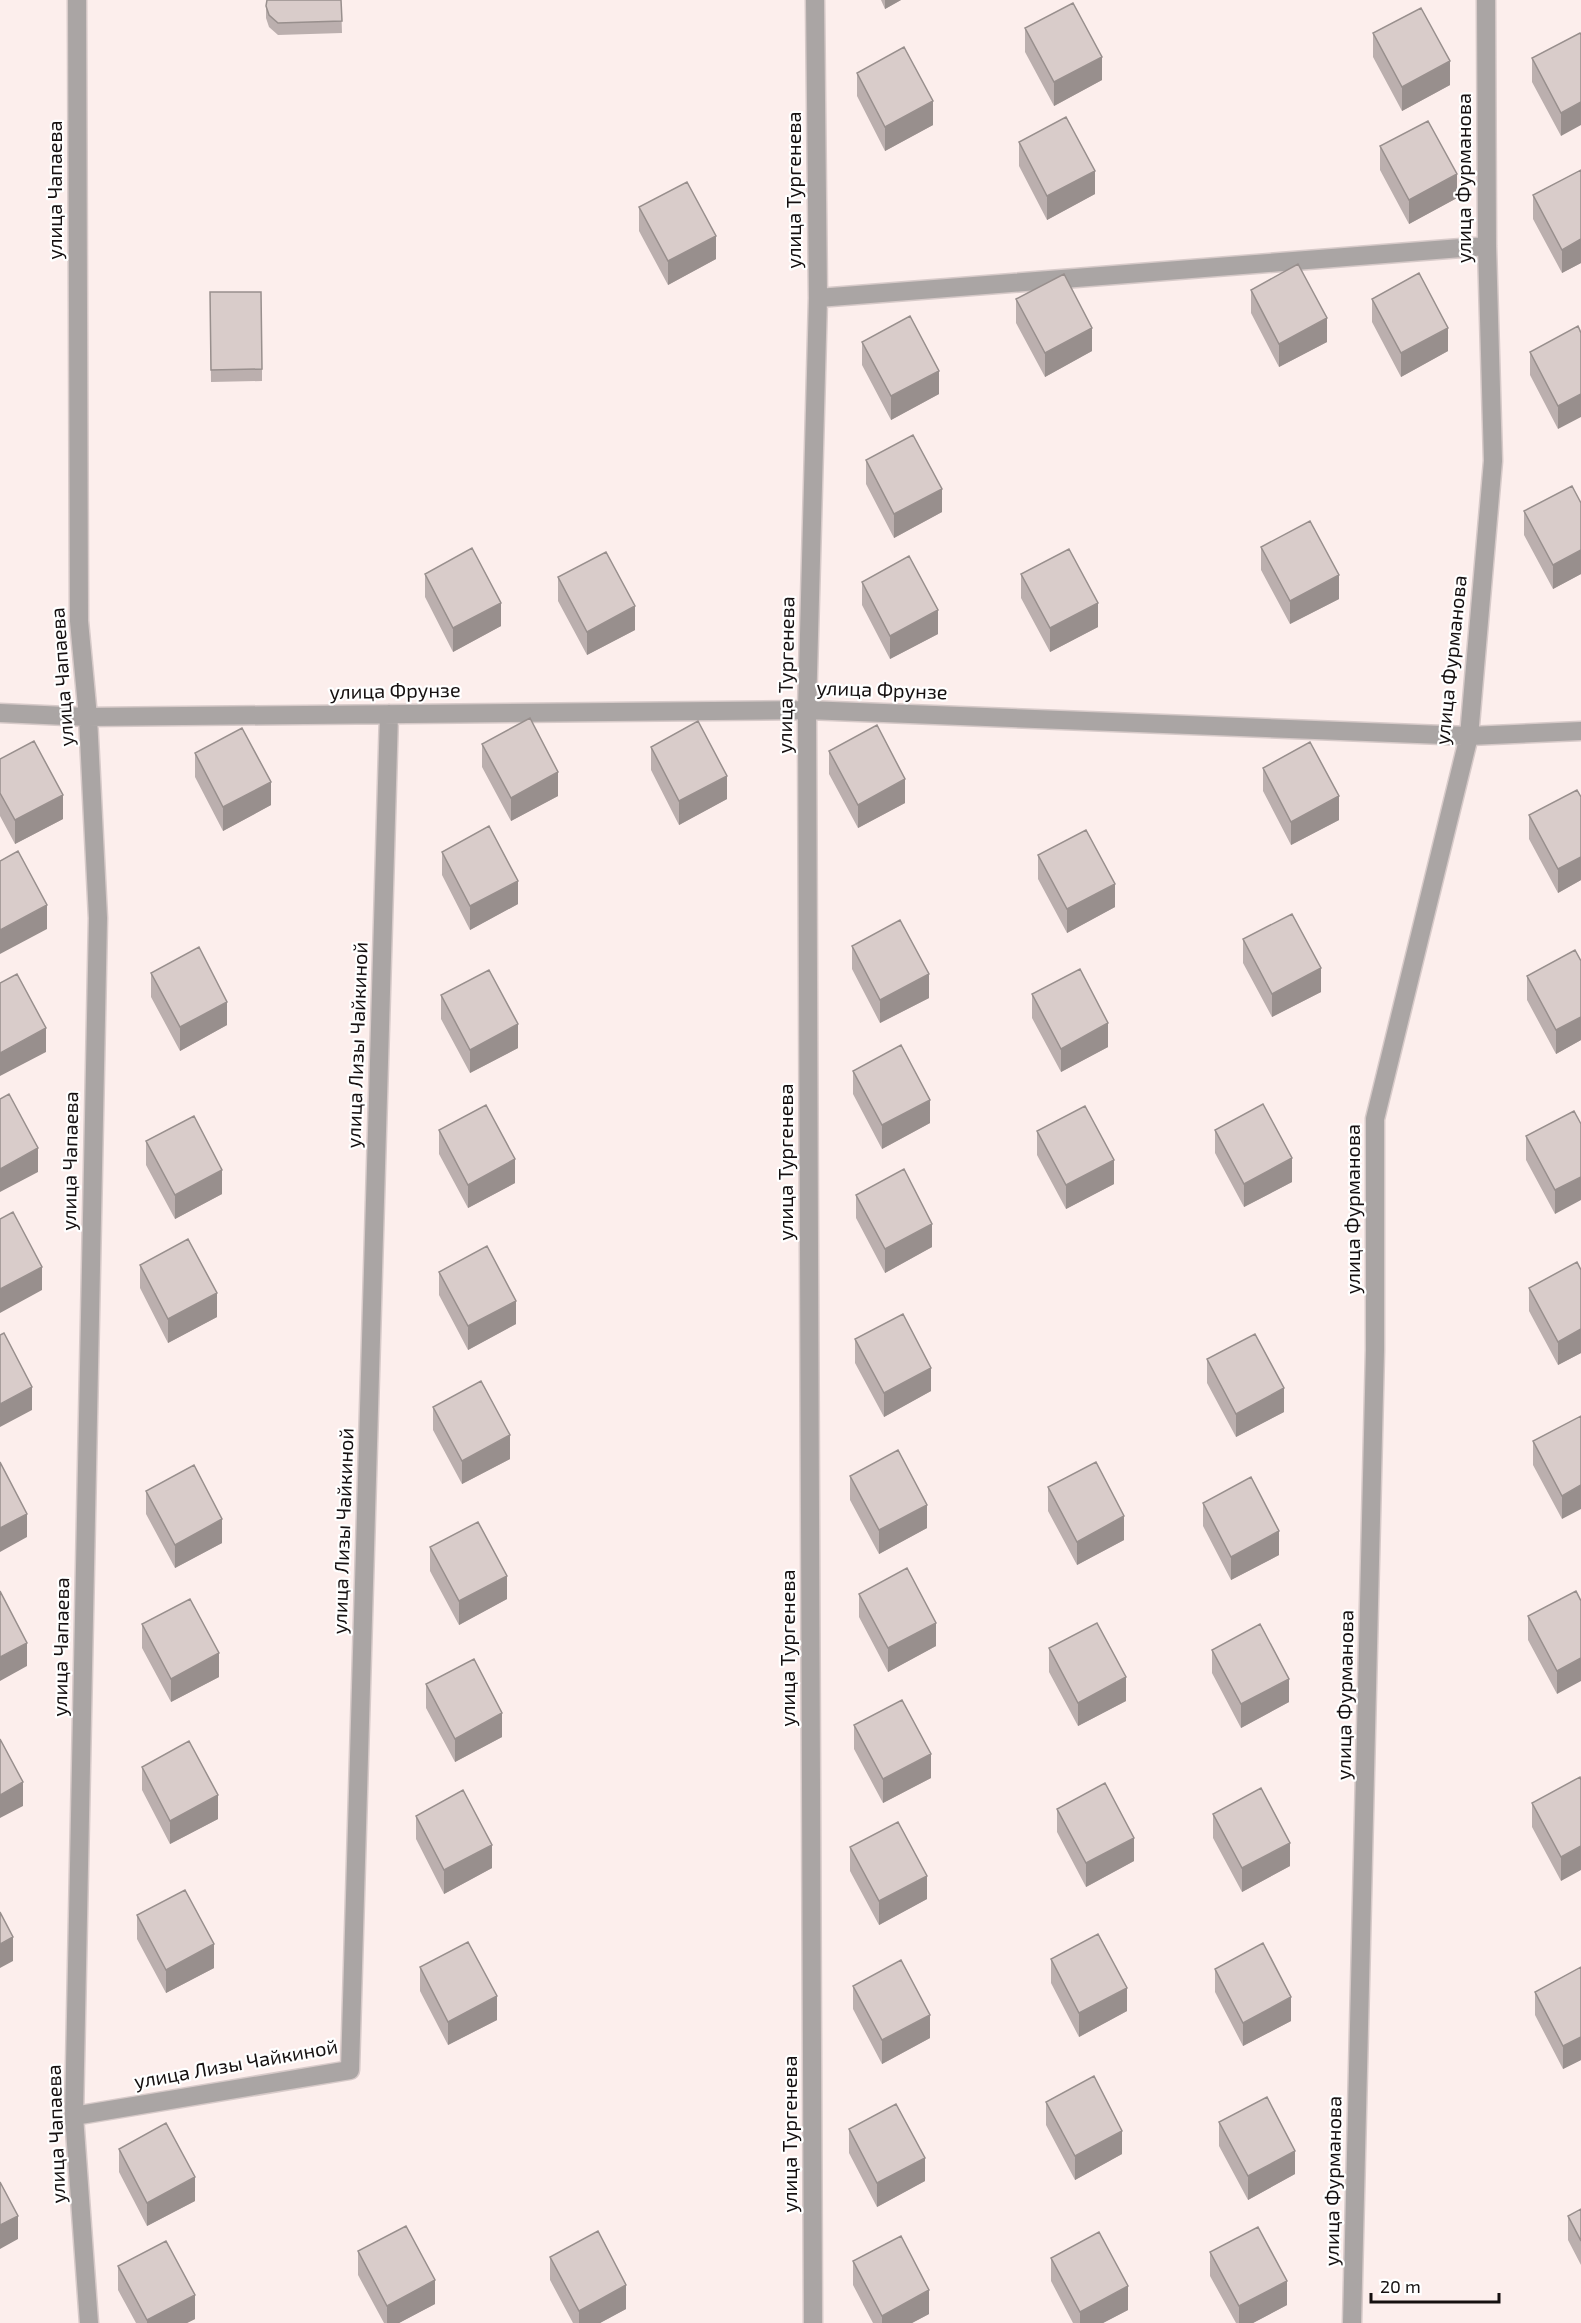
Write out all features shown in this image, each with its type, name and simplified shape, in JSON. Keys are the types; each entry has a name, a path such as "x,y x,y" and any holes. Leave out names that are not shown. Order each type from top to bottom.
{"street":[{"name":"улица Чапаева","path":"77,0 79,621 88,717 98,918 74,2116 89,2323"},
{"name":"улица Тургенева","path":"813,2323 807,710 818,298 815,0"},
{"name":"улица Фурманова","path":"1352,2323 1375,1374 1375,1119 1469,736 1493,461 1487,246 1486,0"},
{"path":"818,298 1487,246"},
{"name":"улица Фрунзе","path":"0,713 88,717 807,710 1469,736 1581,730"},
{"name":"улица Лизы Чайкиной","path":"74,2116 350,2070 389,714"}],"building":[{"path":"267,0 341,0 342,21 278,23 269,15"},
{"path":"1073,3 1102,57 1054,82 1025,28"},
{"path":"1421,8 1450,61 1402,87 1373,33"},
{"path":"1580,33 1581,102 1561,113 1532,58"},
{"path":"904,47 933,101 885,127 857,73"},
{"path":"1066,117 1095,171 1047,196 1019,142"},
{"path":"1428,121 1457,174 1409,200 1380,146"},
{"path":"1581,170 1581,239 1562,250 1533,195"},
{"path":"687,182 716,236 668,261 639,207"},
{"path":"1298,264 1327,318 1279,344 1251,290"},
{"path":"1419,273 1448,328 1401,353 1372,299"},
{"path":"1064,274 1092,328 1045,353 1016,299"},
{"path":"210,292 261,292 262,369 211,370"},
{"path":"910,316 939,371 891,396 862,342"},
{"path":"1578,326 1581,333 1581,394 1558,406 1530,352"},
{"path":"913,435 942,489 894,514 866,460"},
{"path":"1572,486 1581,503 1581,550 1553,565 1524,511"},
{"path":"1310,521 1339,575 1290,601 1261,547"},
{"path":"472,548 501,603 453,628 425,574"},
{"path":"1069,549 1098,603 1050,628 1021,574"},
{"path":"606,552 635,606 587,632 558,577"},
{"path":"909,556 938,610 890,636 862,582"},
{"path":"530,718 558,772 511,798 482,744"},
{"path":"698,721 727,776 679,801 651,747"},
{"path":"877,725 905,779 858,805 829,751"},
{"path":"242,728 271,782 223,807 195,753"},
{"path":"34,741 63,795 15,820 0,793 0,759"},
{"path":"1310,742 1339,796 1291,822 1263,768"},
{"path":"1577,790 1581,797 1581,857 1558,869 1529,815"},
{"path":"489,826 518,881 470,906 442,852"},
{"path":"1086,830 1115,884 1067,909 1038,855"},
{"path":"18,851 47,905 0,930 0,861"},
{"path":"1292,914 1321,968 1272,994 1243,939"},
{"path":"900,920 929,974 880,1000 852,946"},
{"path":"199,947 227,1002 180,1027 151,973"},
{"path":"1575,950 1581,961 1581,1017 1556,1030 1527,976"},
{"path":"1080,969 1108,1023 1061,1049 1032,994"},
{"path":"489,970 518,1024 470,1050 441,995"},
{"path":"17,974 46,1028 0,1053 0,983"},
{"path":"901,1045 930,1100 882,1125 853,1071"},
{"path":"9,1094 38,1148 0,1169 0,1099"},
{"path":"1263,1104 1292,1158 1244,1184 1215,1130"},
{"path":"486,1105 515,1159 468,1185 439,1130"},
{"path":"1085,1106 1114,1160 1066,1185 1037,1131"},
{"path":"1574,1111 1581,1124 1581,1177 1555,1190 1526,1136"},
{"path":"194,1116 222,1170 175,1195 146,1141"},
{"path":"904,1169 932,1224 885,1249 856,1195"},
{"path":"13,1212 42,1267 0,1289 0,1219"},
{"path":"188,1239 217,1293 168,1319 140,1265"},
{"path":"487,1246 516,1301 468,1326 439,1272"},
{"path":"1577,1262 1581,1270 1581,1329 1558,1342 1529,1288"},
{"path":"903,1314 931,1368 884,1393 855,1339"},
{"path":"4,1333 32,1387 0,1404 0,1335"},
{"path":"1255,1334 1284,1388 1236,1414 1207,1359"},
{"path":"481,1381 510,1435 462,1461 433,1407"},
{"path":"1581,1416 1581,1485 1562,1496 1533,1441"},
{"path":"898,1450 927,1505 879,1530 850,1476"},
{"path":"0,1462 27,1514 0,1528"},
{"path":"1096,1462 1124,1516 1077,1542 1048,1487"},
{"path":"194,1465 222,1519 175,1545 146,1491"},
{"path":"1251,1477 1279,1531 1231,1557 1203,1503"},
{"path":"478,1522 507,1576 459,1601 430,1547"},
{"path":"907,1568 936,1623 888,1648 859,1594"},
{"path":"0,1591 27,1643 0,1657"},
{"path":"1576,1591 1581,1601 1581,1658 1557,1671 1528,1616"},
{"path":"190,1599 219,1653 171,1679 142,1624"},
{"path":"1097,1623 1126,1677 1078,1703 1049,1648"},
{"path":"1260,1624 1289,1679 1241,1704 1212,1650"},
{"path":"474,1659 502,1713 455,1739 426,1684"},
{"path":"902,1700 931,1754 883,1779 854,1725"},
{"path":"0,1739 23,1782 0,1795"},
{"path":"189,1741 218,1795 170,1821 142,1767"},
{"path":"1580,1777 1581,1846 1561,1857 1532,1803"},
{"path":"1105,1783 1134,1838 1086,1863 1057,1809"},
{"path":"1261,1788 1290,1843 1242,1868 1213,1814"},
{"path":"463,1790 492,1845 444,1870 416,1816"},
{"path":"898,1822 927,1876 879,1901 850,1847"},
{"path":"185,1890 214,1944 166,1970 137,1915"},
{"path":"0,1912 13,1937 0,1944"},
{"path":"1098,1934 1127,1988 1079,2013 1051,1959"},
{"path":"468,1942 497,1996 448,2022 420,1967"},
{"path":"1263,1943 1291,1997 1243,2023 1215,1969"},
{"path":"901,1960 930,2015 882,2040 853,1986"},
{"path":"1581,1967 1581,2037 1563,2046 1535,1992"},
{"path":"1094,2076 1122,2131 1075,2156 1046,2102"},
{"path":"1267,2097 1295,2151 1248,2176 1219,2122"},
{"path":"896,2104 925,2158 877,2183 849,2129"},
{"path":"166,2123 195,2177 147,2203 119,2149"},
{"path":"0,2182 18,2216 0,2225"},
{"path":"1581,2209 1581,2241 1568,2216"},
{"path":"406,2226 435,2280 387,2306 358,2251"},
{"path":"1258,2227 1287,2281 1239,2306 1210,2252"},
{"path":"598,2231 626,2285 579,2311 550,2257"},
{"path":"1099,2232 1128,2286 1080,2312 1051,2258"},
{"path":"901,2236 929,2290 882,2316 853,2261"},
{"path":"166,2241 195,2295 147,2320 118,2266"}]}
